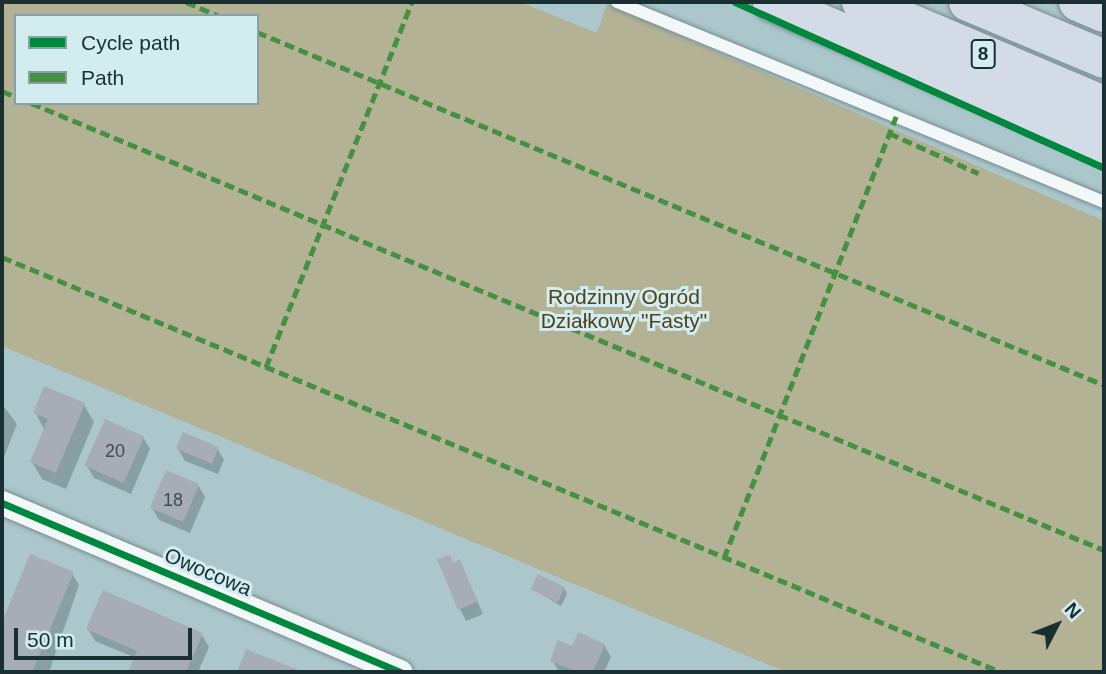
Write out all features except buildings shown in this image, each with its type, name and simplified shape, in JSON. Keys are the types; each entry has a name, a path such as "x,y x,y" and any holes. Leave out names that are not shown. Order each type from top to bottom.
{"highway":[{"path":"772,2 1104,146"},
{"name":"8","path":"861,2 1104,105"},
{"name":"8","path":"968,2 1104,59"},
{"path":"1078,2 1104,13"}],"street":[{"name":"Owocowa","path":"2,503 401,672"}],"lane":[{"path":"617,2 1104,202"}],"green space":[{"name":"Rodzinny Ogród Działkowy \"Fasty\"","path":"2,2 520,2 597,33 607,4 1104,221 1104,672 786,672 2,346"}],"marked path":[{"path":"186,2 214,14"},
{"path":"266,367 412,2"},
{"path":"259,33 1104,385"},
{"path":"2,91 14,96"},
{"path":"36,105 1104,550"},
{"path":"724,558 896,116"},
{"path":"889,133 978,173"},
{"path":"2,257 1001,672"}],"cycle path":[{"path":"735,2 1104,168"},
{"path":"2,503 401,672"}]}
